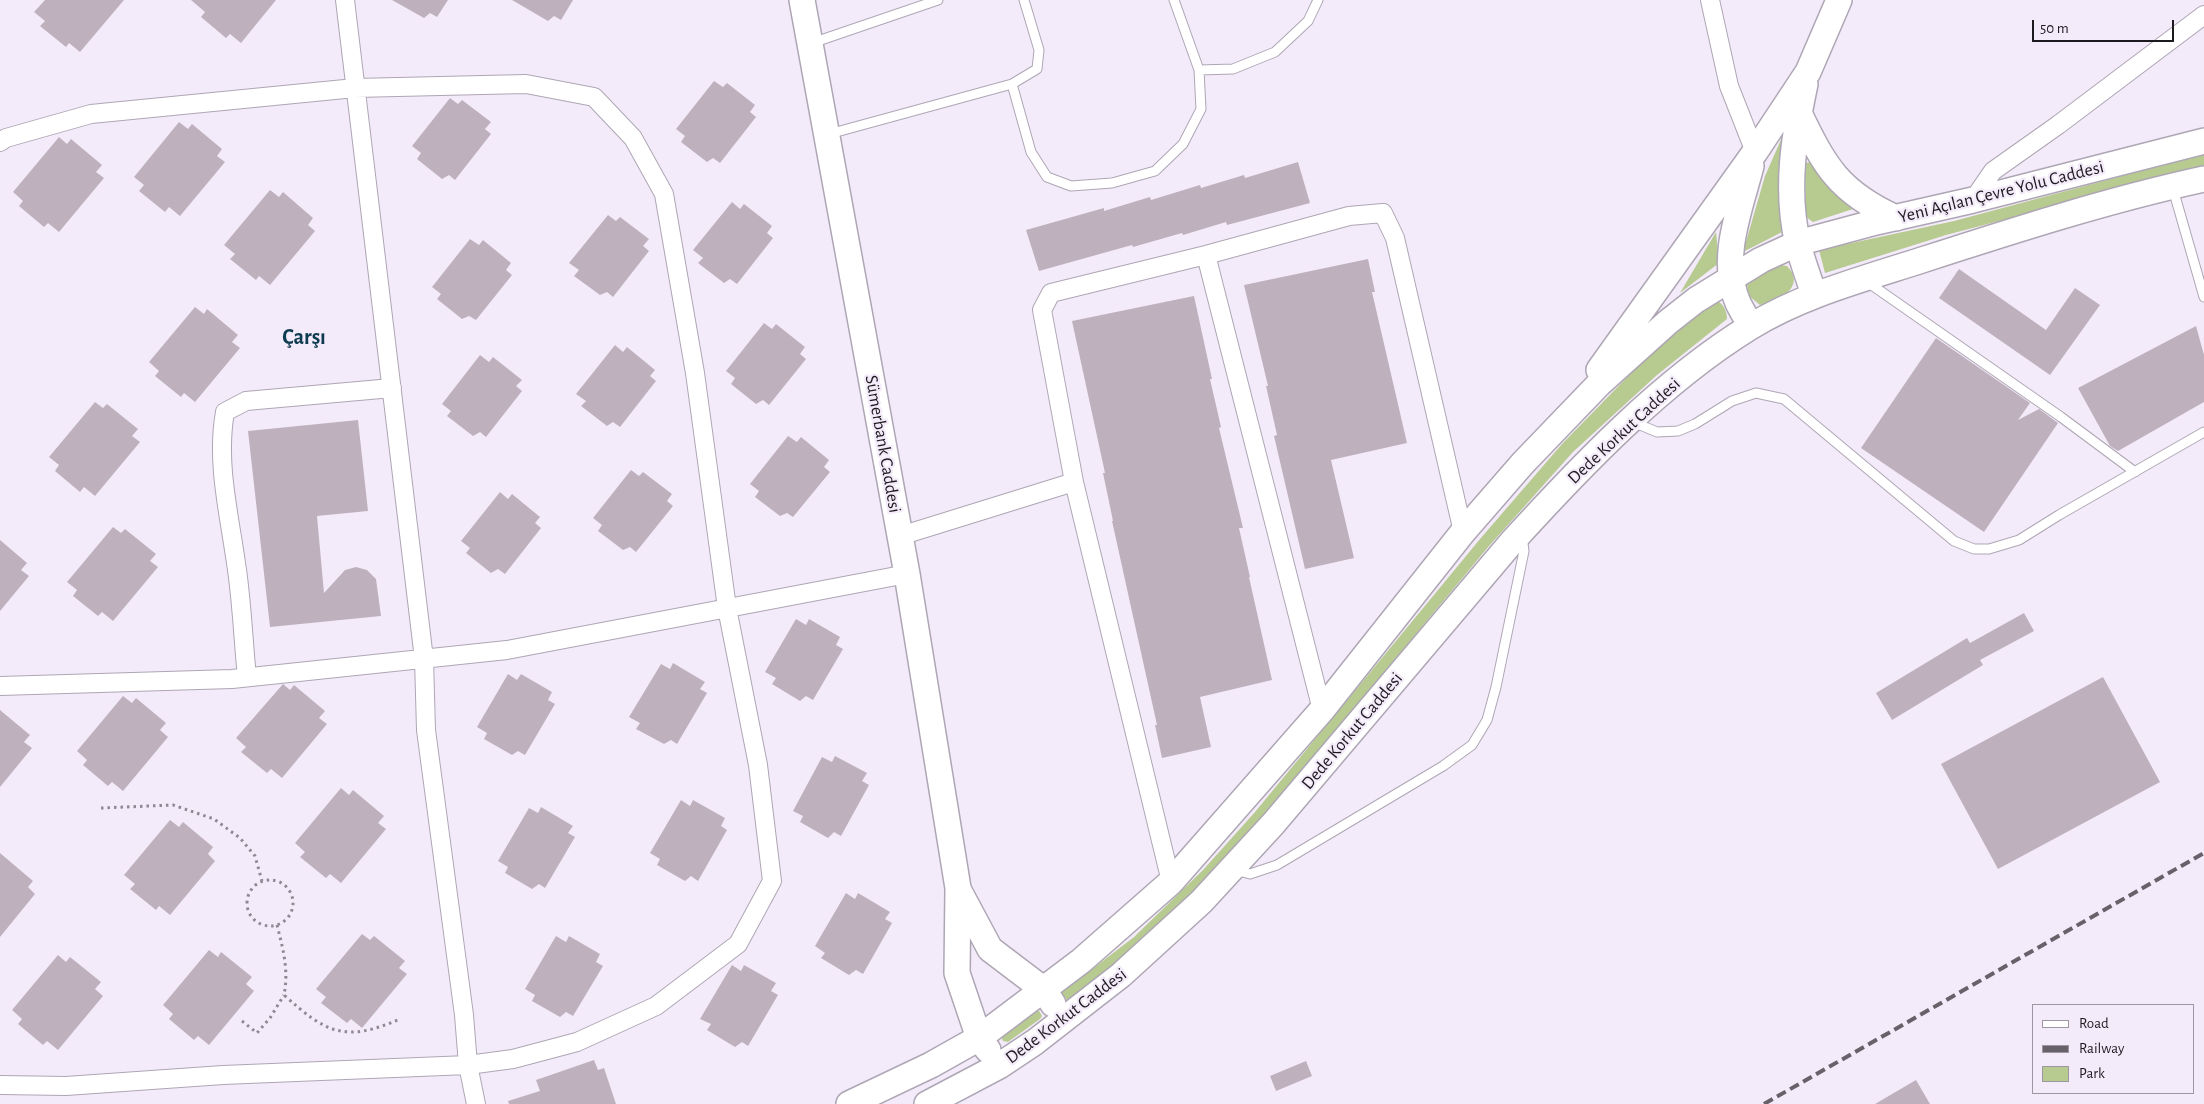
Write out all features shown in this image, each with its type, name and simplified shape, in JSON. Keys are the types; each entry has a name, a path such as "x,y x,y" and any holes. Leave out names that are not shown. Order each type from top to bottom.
{"main road":[{"name":"Sümerbank Caddesi","path":"802,0 907,574 958,888"},
{"name":"Dede Korkut Caddesi","path":"1564,420 1754,152 1808,72 1839,0"},
{"name":"Dede Korkut Caddesi","path":"927,1104 999,1066 1065,1020 1122,976 1154,947 1232,869 1522,531 1630,421 1718,348 1751,326 1814,295 1798,243 1792,196 1792,158 1808,72"},
{"path":"1799,113 1823,161 1840,181 1870,206 1896,218"},
{"name":"Yeni Açılan Çevre Yolu Caddesi","path":"1798,243 2204,141"},
{"name":"Dede Korkut Caddesi","path":"1751,326 1738,302 1732,277 1731,243 1754,152"},
{"path":"1814,295 2006,233 2172,186 2204,179"},
{"name":"Dede Korkut Caddesi","path":"849,1104 931,1065 979,1038 1044,990 1124,926 1171,882 1322,710 1463,532 1564,420 1668,322 1696,300 1732,277 1798,243"},
{"path":"958,888 990,949 1044,990 1065,1020"},
{"path":"958,888 957,973 979,1038 999,1066"}],"street":[{"path":"344,0 424,659 426,730 464,1015 468,1065 476,1104"},
{"path":"1710,0 1729,86 1754,152"},
{"path":"1973,200 1993,171 2058,125 2204,15"},
{"path":"0,142 6,138 92,114 355,88 526,84 594,97 633,138 664,194 695,373 728,608 758,766 772,881 738,944 656,1006 578,1042 513,1059 468,1065 223,1075 66,1086 0,1085"},
{"path":"1171,882 1074,482 1042,310 1051,294 1206,255 1348,216 1383,213 1395,238 1463,532"},
{"path":"1206,255 1322,710"},
{"path":"247,677 237,566 221,463 221,433 225,412 246,401 392,388"},
{"path":"900,536 1074,482"},
{"path":"0,686 247,677 507,650 907,574"}],"lane":[{"path":"810,44 938,0"},
{"path":"826,135 1012,84 1037,69 1039,50 1024,0"},
{"path":"1012,84 1030,152 1047,177 1071,186 1104,184 1155,171 1183,144 1201,109 1199,70 1174,0"},
{"path":"1199,70 1234,69 1276,52 1308,21 1318,0"},
{"path":"2172,186 2204,297"},
{"path":"1863,279 2061,417 2135,472"},
{"path":"1630,421 1657,432 1678,431 1695,424 1732,401 1756,393 1784,399 1954,541 1974,550 1989,549 2019,540 2204,432"},
{"path":"1232,869 1250,874 1277,865 1443,766 1472,745 1487,720 1496,687 1524,551 1522,531"}],"path":[{"path":"102,808 173,805 214,819 240,838 255,856 262,881"},
{"path":"262,881 277,881 283,884 292,896 292,910 284,922 277,925 261,924 249,914 247,898 255,885 262,881"},
{"path":"242,1021 257,1033 270,1018 284,995 288,977 277,925"},
{"path":"284,995 312,1020 335,1031 357,1033 380,1028 400,1020"}],"green space":[{"path":"1791,117 1784,231 1743,252 1765,176"},
{"path":"2204,154 2204,167 1946,235 1825,273 1819,250 1954,221"},
{"path":"1812,162 1853,209 1813,222 1806,217 1805,163"},
{"path":"1716,232 1719,263 1680,293"},
{"path":"1787,266 1792,273 1794,280 1792,286 1782,297 1760,305 1749,296 1747,285 1774,267"},
{"path":"1718,301 1725,309 1727,319 1657,375 1573,452 1489,546 1264,817 1208,879 1106,972 1068,1001 1061,993 1134,937 1203,870 1255,812 1480,539 1562,444 1642,362 1686,323"},
{"path":"1038,1009 1042,1016 1040,1019 1008,1042 1003,1041 1000,1034"}],"building":[{"path":"45,0 124,0 80,52 69,43 66,47 40,26 45,21 34,12"},
{"path":"191,0 276,0 241,43 230,34 226,38 201,17 205,12"},
{"path":"392,0 448,0 437,17 430,13 424,18"},
{"path":"512,0 573,0 561,20 554,16 548,21"},
{"path":"714,81 723,87 727,83 755,105 750,112 756,117 720,163 713,158 707,162 681,142 685,136 676,129"},
{"path":"450,98 458,104 462,100 491,122 485,129 491,134 455,180 449,175 442,179 417,159 421,153 412,146"},
{"path":"179,122 188,129 192,124 222,149 217,156 225,162 180,216 169,207 165,212 139,191 144,185 134,177"},
{"path":"59,137 67,144 71,139 102,165 96,172 104,178 59,232 48,223 44,227 19,206 23,201 13,192"},
{"path":"1298,162 1310,203 1227,225 1226,222 1183,235 1182,233 1133,247 1132,245 1039,271 1026,230 1104,208 1104,211 1150,197 1151,200 1200,185 1201,188 1244,175 1245,178"},
{"path":"270,190 279,197 283,192 313,218 308,225 315,231 270,285 259,276 256,280 230,259 235,254 224,245"},
{"path":"732,202 740,209 744,204 772,226 767,233 773,238 737,284 730,279 724,283 698,263 703,258 693,250"},
{"path":"608,215 616,221 620,217 649,239 643,246 649,251 613,297 607,292 600,295 574,276 579,270 569,263"},
{"path":"470,239 479,245 483,240 511,263 506,270 512,275 476,320 469,316 462,319 437,299 441,294 432,287"},
{"path":"1368,259 1375,292 1372,292 1407,443 1331,460 1354,558 1305,569 1274,436 1277,435 1266,386 1268,386 1244,285"},
{"path":"1959,269 2046,330 2075,288 2100,305 2050,375 1939,298"},
{"path":"1194,296 1212,379 1210,379 1221,427 1219,428 1243,528 1239,528 1272,680 1200,697 1211,747 1162,758 1155,725 1157,725 1112,521 1103,473 1105,473 1072,321"},
{"path":"195,307 204,314 207,309 238,335 232,342 240,348 195,402 184,393 181,397 155,376 159,371 149,362"},
{"path":"764,323 772,329 776,324 805,347 800,354 806,359 769,405 763,400 756,404 731,384 735,378 726,371"},
{"path":"2196,326 2204,355 2204,402 2118,451 2110,446 2078,388"},
{"path":"1936,338 2030,403 2018,420 2039,409 2058,423 1984,532 1861,448"},
{"path":"615,345 623,352 627,347 655,370 650,376 656,381 620,427 613,422 607,426 581,406 586,401 576,394"},
{"path":"480,355 489,362 493,357 522,380 516,386 522,391 486,437 480,432 473,436 447,416 451,411 442,404"},
{"path":"95,402 103,408 107,404 138,429 132,436 140,442 95,496 84,487 80,492 55,471 59,465 49,457"},
{"path":"358,420 368,511 317,516 324,593 345,570 356,567 367,570 376,579 381,616 270,627 248,431"},
{"path":"788,436 797,442 801,437 829,460 824,467 830,472 793,517 787,513 780,516 755,497 759,491 750,484"},
{"path":"631,470 639,476 643,472 672,494 667,501 673,506 636,552 630,547 623,550 598,531 602,525 593,518"},
{"path":"500,492 508,499 512,494 540,517 535,523 541,528 505,574 498,569 491,573 466,553 470,548 461,541"},
{"path":"113,527 121,533 125,529 156,554 150,561 158,567 113,621 102,612 98,616 73,596 77,590 67,582"},
{"path":"0,540 27,563 21,570 29,576 0,611"},
{"path":"2024,613 2034,631 1980,660 1983,665 1892,720 1876,693 1967,638 1970,643"},
{"path":"796,619 806,625 809,619 840,637 836,645 843,649 813,700 806,696 800,701 772,684 776,678 765,672"},
{"path":"673,663 705,682 700,689 707,693 677,744 671,740 664,744 636,729 640,723 629,717 661,664 670,669"},
{"path":"508,674 517,680 521,674 552,692 548,700 555,704 525,755 518,751 512,755 484,739 487,733 477,727"},
{"path":"2103,677 2160,782 1998,869 1941,764"},
{"path":"283,684 290,690 294,685 325,711 319,718 327,724 282,778 271,769 267,773 241,752 246,747 236,738"},
{"path":"123,696 132,703 136,698 166,723 160,730 168,737 123,791 112,782 108,786 83,765 87,760 77,751"},
{"path":"0,710 30,735 24,742 32,748 0,787"},
{"path":"835,756 867,773 862,781 869,785 841,836 834,832 828,838 800,822 803,816 793,811 822,757 832,762"},
{"path":"341,788 349,795 353,790 384,816 378,823 386,829 341,883 330,874 326,878 300,857 305,852 295,843"},
{"path":"681,800 690,806 693,800 725,818 721,826 727,830 698,881 691,876 685,881 657,865 660,859 650,853"},
{"path":"541,807 573,826 568,833 575,837 545,888 539,884 532,889 505,873 508,867 498,861 529,808 538,813"},
{"path":"170,820 179,827 183,822 213,847 208,854 215,861 170,915 159,906 156,910 130,889 135,884 124,875"},
{"path":"0,853 33,881 28,887 35,894 0,937"},
{"path":"846,893 855,899 858,893 890,912 885,919 892,923 863,974 856,970 849,975 821,958 825,953 815,946"},
{"path":"362,934 370,940 374,936 405,961 399,968 407,974 362,1028 351,1019 347,1023 321,1003 326,997 316,989"},
{"path":"556,936 566,942 569,936 600,954 596,962 603,966 573,1016 566,1012 560,1017 532,1001 535,995 525,989"},
{"path":"209,950 218,957 221,952 252,977 246,984 254,991 209,1045 198,1036 194,1040 169,1019 173,1014 163,1005"},
{"path":"58,955 66,962 70,957 101,982 95,989 103,996 58,1050 47,1041 43,1045 18,1024 22,1019 12,1010"},
{"path":"732,965 741,971 744,965 776,983 771,991 778,995 748,1046 742,1042 735,1047 707,1030 711,1024 700,1019"},
{"path":"594,1060 598,1070 604,1068 616,1104 509,1104 508,1101 540,1091 536,1080"},
{"path":"1306,1061 1312,1076 1276,1091 1270,1076"},
{"path":"1916,1080 1930,1104 1875,1104"}],"railway":[{"path":"1764,1104 2204,853"}],"district":[{"name":"Çarşı","path":"304,337"}]}
